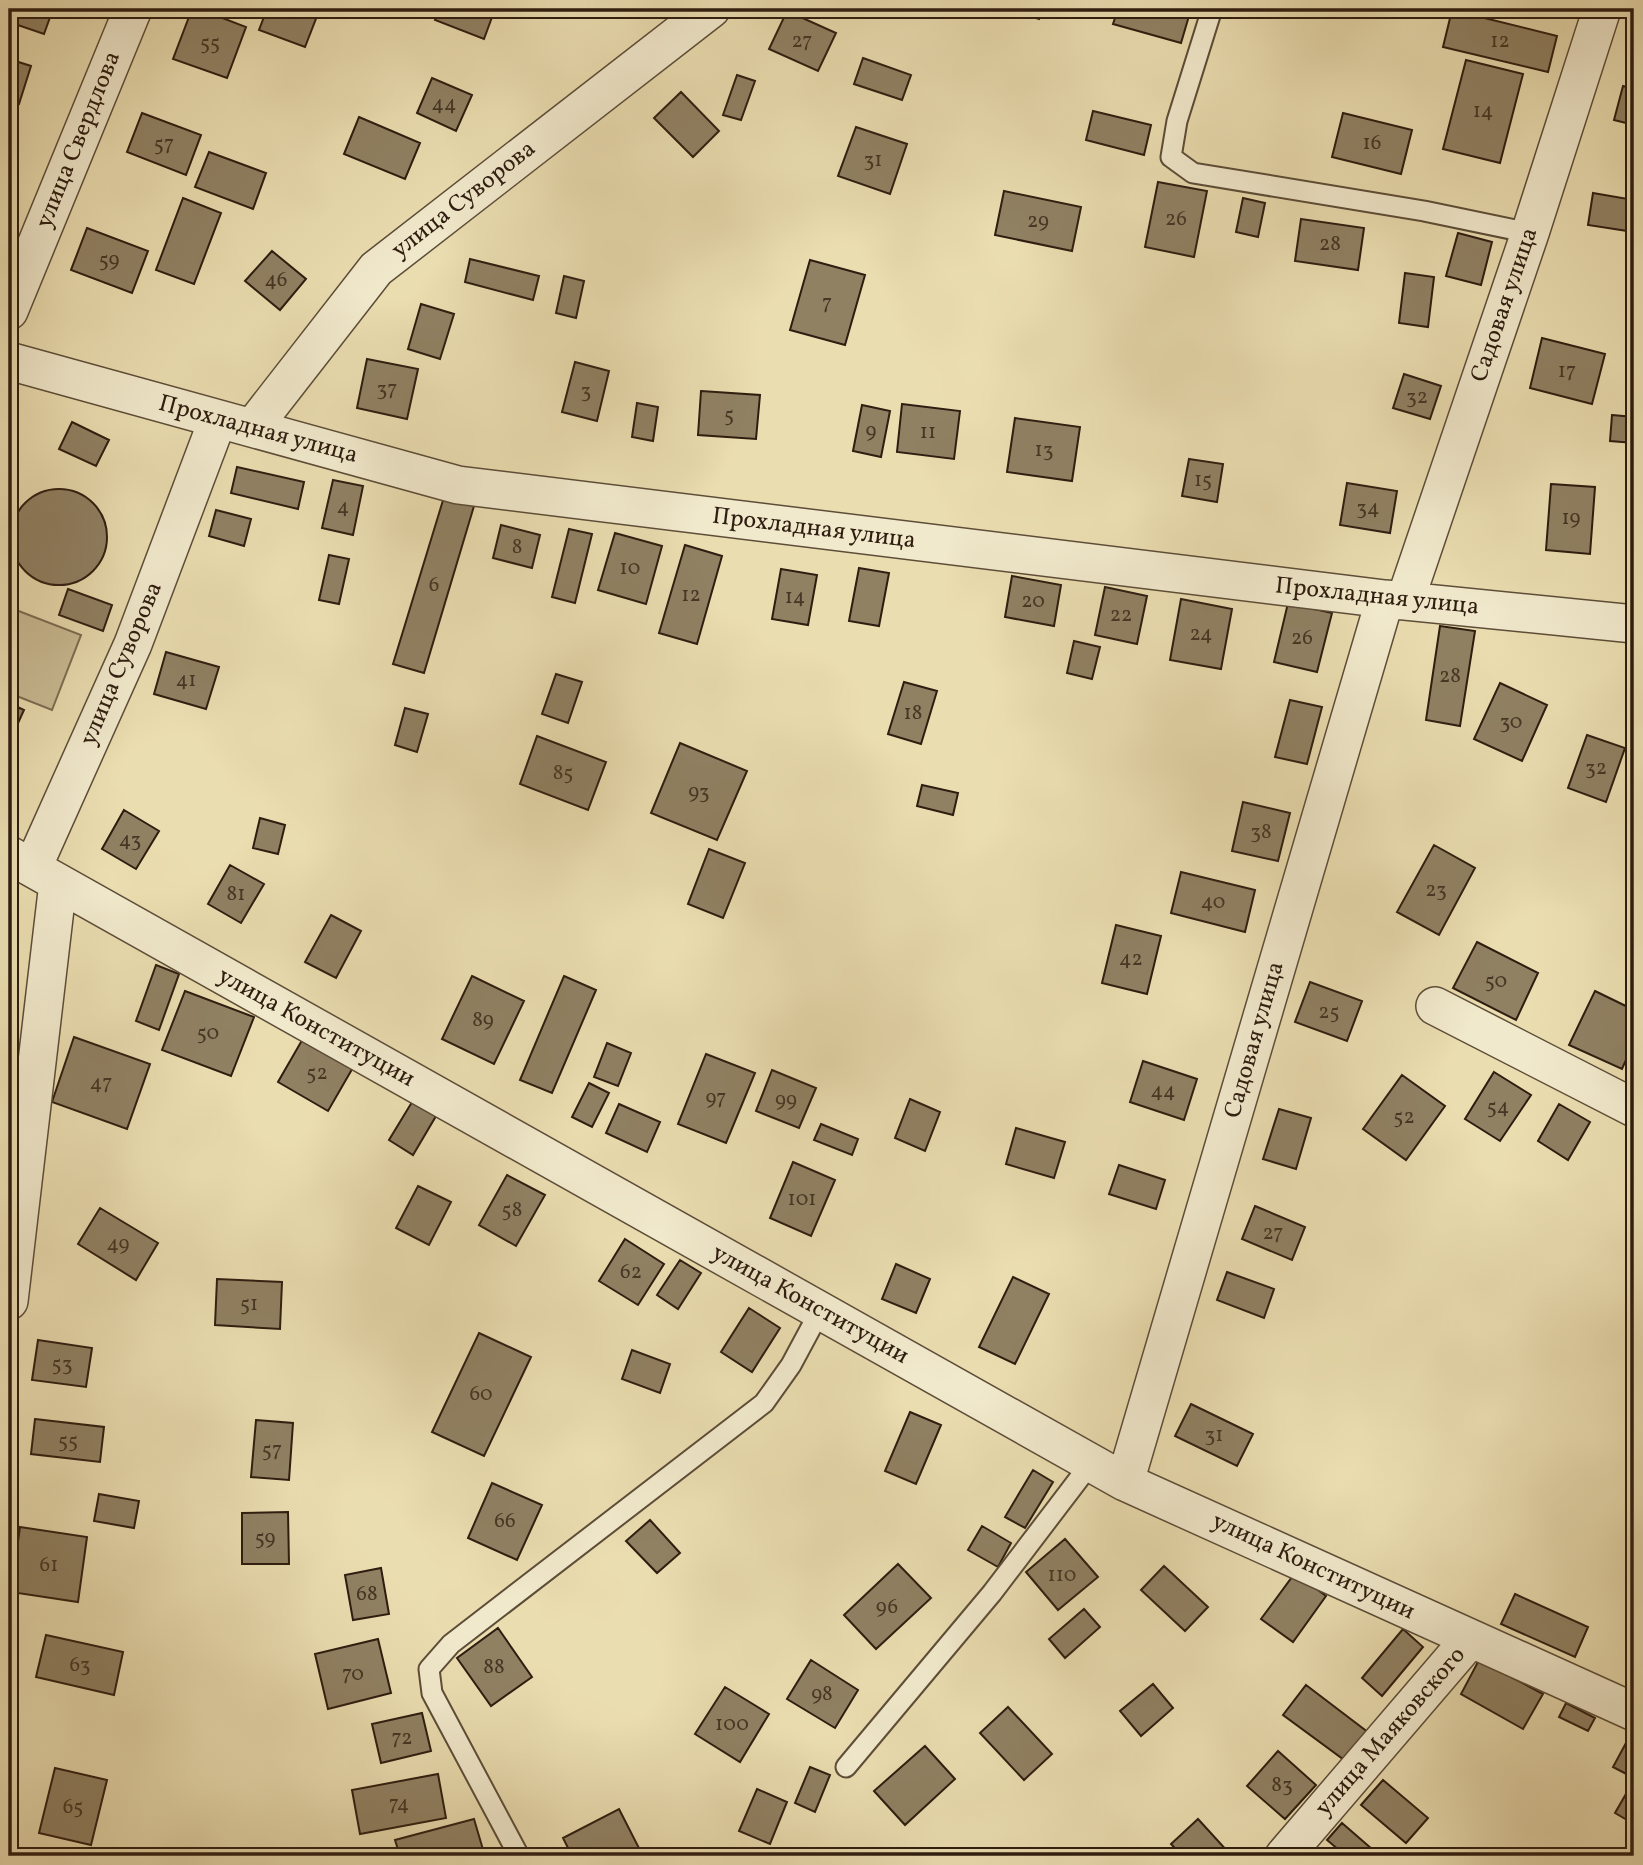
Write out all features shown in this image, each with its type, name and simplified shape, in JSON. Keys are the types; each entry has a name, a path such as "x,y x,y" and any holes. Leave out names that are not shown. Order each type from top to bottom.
{"street":[{"name":"улица Свердлова","path":"9,311 133,9"},
{"name":"улица Суворова","path":"253,427 376,269 711,9"},
{"name":"Садовая улица","path":"1125,1482 1395,600 1530,233 1602,9"},
{"name":"Прохладная улица","path":"9,360 458,485 1395,600 1634,624"},
{"name":"улица Суворова","path":"9,1301 33,868 134,644 218,419"},
{"name":"улица Конституции","path":"33,868 1125,1482 1634,1713"},
{"path":"1435,1006 1634,1108"},
{"name":"улица Маяковского","path":"1284,1856 1470,1639"}],"lane":[{"path":"1212,9 1177,121 1171,157 1193,173 1424,211 1530,233"},
{"path":"519,1856 432,1693 429,1669 451,1644 764,1403 791,1365 820,1311"},
{"path":"846,1767 992,1593 1091,1463"}],"shaded area":[{"path":"16,610 81,635 52,710 9,693 9,630"}],"building":[{"path":"9,9 53,9 44,34 9,22"},
{"path":"192,9 199,9 246,27 227,78 173,59"},
{"path":"267,9 297,9 317,16 305,47 259,30"},
{"path":"439,9 495,9 484,39 435,20"},
{"path":"1009,9 1042,9 1039,19"},
{"path":"1118,9 1191,9 1181,43 1113,24"},
{"path":"1452,10 1557,36 1548,72 1443,47"},
{"path":"787,11 836,33 818,71 769,49"},
{"path":"863,58 911,75 902,100 854,84"},
{"path":"9,59 31,66 19,104 9,101"},
{"path":"1466,60 1523,74 1500,163 1443,149"},
{"path":"737,75 755,81 741,120 723,115"},
{"path":"432,78 472,95 456,131 417,113"},
{"path":"1623,86 1634,89 1634,125 1614,120"},
{"path":"681,92 719,131 693,157 654,118"},
{"path":"1093,111 1151,125 1144,155 1086,140"},
{"path":"142,113 201,135 186,175 127,152"},
{"path":"1343,113 1412,130 1401,174 1332,157"},
{"path":"359,117 420,143 405,179 344,154"},
{"path":"856,127 907,144 890,194 838,176"},
{"path":"209,152 266,173 253,209 195,187"},
{"path":"1158,182 1207,191 1194,257 1145,247"},
{"path":"1004,191 1081,207 1072,251 995,235"},
{"path":"1593,193 1634,200 1634,232 1588,225"},
{"path":"183,198 221,213 194,284 156,270"},
{"path":"1243,198 1265,203 1258,237 1236,232"},
{"path":"1301,219 1364,228 1358,270 1295,261"},
{"path":"87,228 148,251 132,293 71,270"},
{"path":"1458,233 1492,242 1481,285 1446,276"},
{"path":"272,251 306,279 280,310 245,281"},
{"path":"470,259 539,276 533,300 465,282"},
{"path":"810,260 865,275 845,345 790,330"},
{"path":"1405,273 1434,277 1428,327 1399,323"},
{"path":"564,276 584,281 576,318 556,313"},
{"path":"421,304 454,314 440,359 408,349"},
{"path":"1542,338 1605,354 1592,404 1530,388"},
{"path":"367,359 418,369 407,419 357,408"},
{"path":"575,362 609,371 597,421 562,412"},
{"path":"1404,374 1441,386 1430,419 1393,408"},
{"path":"701,391 760,395 756,439 698,435"},
{"path":"637,403 658,407 653,441 632,437"},
{"path":"902,404 960,411 954,459 897,452"},
{"path":"862,405 890,411 881,457 853,451"},
{"path":"1612,415 1634,417 1634,443 1610,441"},
{"path":"1015,418 1080,427 1072,481 1007,472"},
{"path":"72,422 109,440 96,466 59,449"},
{"path":"1189,459 1223,464 1217,502 1182,496"},
{"path":"237,467 304,482 298,509 231,493"},
{"path":"333,480 363,486 353,535 322,528"},
{"path":"1347,483 1397,491 1390,533 1340,525"},
{"path":"1551,484 1595,487 1590,554 1546,550"},
{"path":"59,489 77,493 93,503 103,519 107,537 103,555 93,571 77,581 59,585 41,581 25,571 15,555 11,537 15,519 25,503 41,493"},
{"path":"444,497 474,506 424,673 393,664"},
{"path":"216,510 251,519 244,546 209,536"},
{"path":"501,525 540,535 532,568 493,558"},
{"path":"569,529 592,534 575,603 552,597"},
{"path":"615,533 662,546 646,604 598,590"},
{"path":"685,545 722,556 697,644 659,633"},
{"path":"329,555 349,559 339,604 319,600"},
{"path":"859,568 889,573 879,626 849,621"},
{"path":"781,569 817,575 808,625 772,619"},
{"path":"1012,576 1061,585 1054,626 1005,617"},
{"path":"1105,587 1147,596 1137,644 1095,635"},
{"path":"68,589 112,605 103,631 59,615"},
{"path":"1181,599 1232,609 1221,669 1170,660"},
{"path":"1288,603 1332,613 1317,672 1274,662"},
{"path":"1440,626 1475,631 1460,726 1426,720"},
{"path":"1074,641 1100,647 1092,679 1067,673"},
{"path":"166,652 219,667 206,709 154,694"},
{"path":"556,674 582,682 568,723 542,714"},
{"path":"904,682 937,691 921,744 888,734"},
{"path":"1500,683 1547,705 1522,761 1474,739"},
{"path":"1290,700 1322,707 1307,764 1275,757"},
{"path":"9,703 24,710 9,743"},
{"path":"405,708 428,714 417,752 395,745"},
{"path":"1587,735 1625,748 1606,802 1568,788"},
{"path":"537,736 606,762 588,810 520,784"},
{"path":"680,743 747,771 717,840 651,813"},
{"path":"922,785 958,793 953,815 917,806"},
{"path":"1243,802 1290,813 1278,861 1232,851"},
{"path":"124,810 159,831 136,869 102,849"},
{"path":"260,818 285,825 278,854 253,848"},
{"path":"1434,845 1475,868 1439,935 1397,912"},
{"path":"709,849 745,863 723,918 688,904"},
{"path":"230,865 264,884 241,923 208,904"},
{"path":"1181,872 1255,890 1245,932 1171,913"},
{"path":"331,915 361,931 336,978 305,962"},
{"path":"1116,925 1161,936 1147,994 1102,983"},
{"path":"1477,942 1538,973 1516,1020 1453,988"},
{"path":"156,965 179,974 159,1030 136,1021"},
{"path":"472,976 524,1001 494,1064 442,1039"},
{"path":"564,976 596,990 552,1093 520,1080"},
{"path":"1310,982 1362,1001 1347,1041 1295,1022"},
{"path":"185,991 254,1017 231,1076 162,1050"},
{"path":"1595,991 1634,1010 1634,1042 1622,1069 1569,1045"},
{"path":"9,1033 18,1035 10,1065 9,1064"},
{"path":"305,1035 355,1064 328,1111 278,1082"},
{"path":"74,1037 150,1064 127,1129 52,1102"},
{"path":"607,1043 631,1053 618,1086 594,1077"},
{"path":"706,1054 755,1073 726,1143 678,1124"},
{"path":"1143,1061 1197,1079 1184,1120 1130,1102"},
{"path":"772,1070 816,1088 799,1128 756,1111"},
{"path":"1494,1072 1531,1095 1500,1141 1465,1119"},
{"path":"1402,1075 1445,1106 1406,1160 1363,1129"},
{"path":"589,1083 609,1093 592,1127 572,1117"},
{"path":"910,1099 940,1112 925,1151 895,1138"},
{"path":"412,1102 436,1116 413,1155 389,1140"},
{"path":"619,1104 660,1122 647,1152 606,1133"},
{"path":"1559,1104 1590,1122 1568,1160 1538,1141"},
{"path":"1279,1109 1311,1118 1296,1169 1263,1159"},
{"path":"821,1124 858,1139 852,1155 814,1140"},
{"path":"1016,1128 1065,1142 1054,1178 1006,1164"},
{"path":"793,1162 835,1180 811,1236 770,1218"},
{"path":"1119,1165 1165,1180 1156,1209 1109,1194"},
{"path":"507,1175 545,1195 516,1246 479,1225"},
{"path":"418,1186 451,1202 429,1245 396,1228"},
{"path":"1255,1206 1305,1227 1292,1260 1242,1239"},
{"path":"100,1208 158,1243 136,1280 78,1244"},
{"path":"625,1239 664,1264 638,1305 599,1281"},
{"path":"680,1260 701,1273 678,1309 657,1295"},
{"path":"896,1264 930,1279 916,1313 882,1299"},
{"path":"1227,1272 1274,1289 1264,1318 1217,1300"},
{"path":"1013,1277 1049,1294 1015,1364 979,1347"},
{"path":"217,1279 282,1282 280,1329 215,1325"},
{"path":"749,1308 780,1328 752,1372 721,1352"},
{"path":"479,1333 531,1357 484,1456 432,1432"},
{"path":"38,1340 92,1348 86,1387 32,1380"},
{"path":"632,1350 670,1364 660,1393 622,1379"},
{"path":"1191,1404 1253,1434 1237,1466 1175,1436"},
{"path":"910,1412 941,1425 916,1484 885,1471"},
{"path":"35,1419 104,1427 100,1462 31,1454"},
{"path":"256,1420 293,1423 289,1480 251,1477"},
{"path":"1033,1470 1053,1482 1025,1528 1005,1517"},
{"path":"492,1483 542,1505 517,1560 468,1538"},
{"path":"99,1494 139,1501 134,1528 94,1521"},
{"path":"288,1512 289,1564 242,1564 242,1513"},
{"path":"650,1520 680,1553 657,1573 626,1541"},
{"path":"982,1526 1011,1543 998,1567 968,1550"},
{"path":"20,1527 87,1537 78,1602 11,1592"},
{"path":"1065,1539 1098,1577 1058,1610 1026,1572"},
{"path":"898,1564 931,1598 876,1649 844,1615"},
{"path":"1164,1566 1208,1607 1185,1631 1141,1590"},
{"path":"381,1568 389,1614 353,1620 345,1575"},
{"path":"1295,1573 1326,1596 1293,1642 1261,1619"},
{"path":"1515,1594 1588,1627 1575,1657 1501,1624"},
{"path":"1084,1609 1100,1627 1065,1658 1049,1639"},
{"path":"498,1628 532,1677 491,1706 457,1658"},
{"path":"1403,1629 1423,1647 1382,1696 1362,1678"},
{"path":"46,1635 123,1652 114,1695 36,1677"},
{"path":"378,1639 391,1693 328,1709 315,1654"},
{"path":"811,1660 858,1690 835,1728 787,1699"},
{"path":"1479,1660 1543,1694 1523,1729 1461,1694"},
{"path":"1153,1684 1173,1708 1141,1736 1120,1711"},
{"path":"1306,1685 1369,1733 1347,1762 1283,1715"},
{"path":"725,1687 769,1714 740,1762 695,1734"},
{"path":"1566,1703 1595,1718 1588,1731 1559,1717"},
{"path":"1008,1707 1052,1754 1024,1780 980,1733"},
{"path":"422,1713 431,1751 381,1763 372,1724"},
{"path":"1634,1731 1634,1778 1613,1767"},
{"path":"925,1746 955,1779 905,1825 874,1791"},
{"path":"1278,1751 1316,1785 1285,1819 1247,1786"},
{"path":"810,1767 830,1775 815,1812 795,1803"},
{"path":"55,1768 107,1780 91,1845 39,1833"},
{"path":"438,1774 446,1818 360,1834 352,1790"},
{"path":"1383,1780 1428,1818 1406,1843 1361,1805"},
{"path":"1634,1780 1634,1824 1615,1813"},
{"path":"757,1789 787,1802 770,1844 739,1831"},
{"path":"619,1809 643,1856 572,1856 563,1838"},
{"path":"474,1819 484,1853 471,1856 400,1856 395,1840"},
{"path":"1198,1819 1230,1854 1182,1856 1171,1844"},
{"path":"1342,1823 1380,1856 1346,1856 1327,1840"}]}
